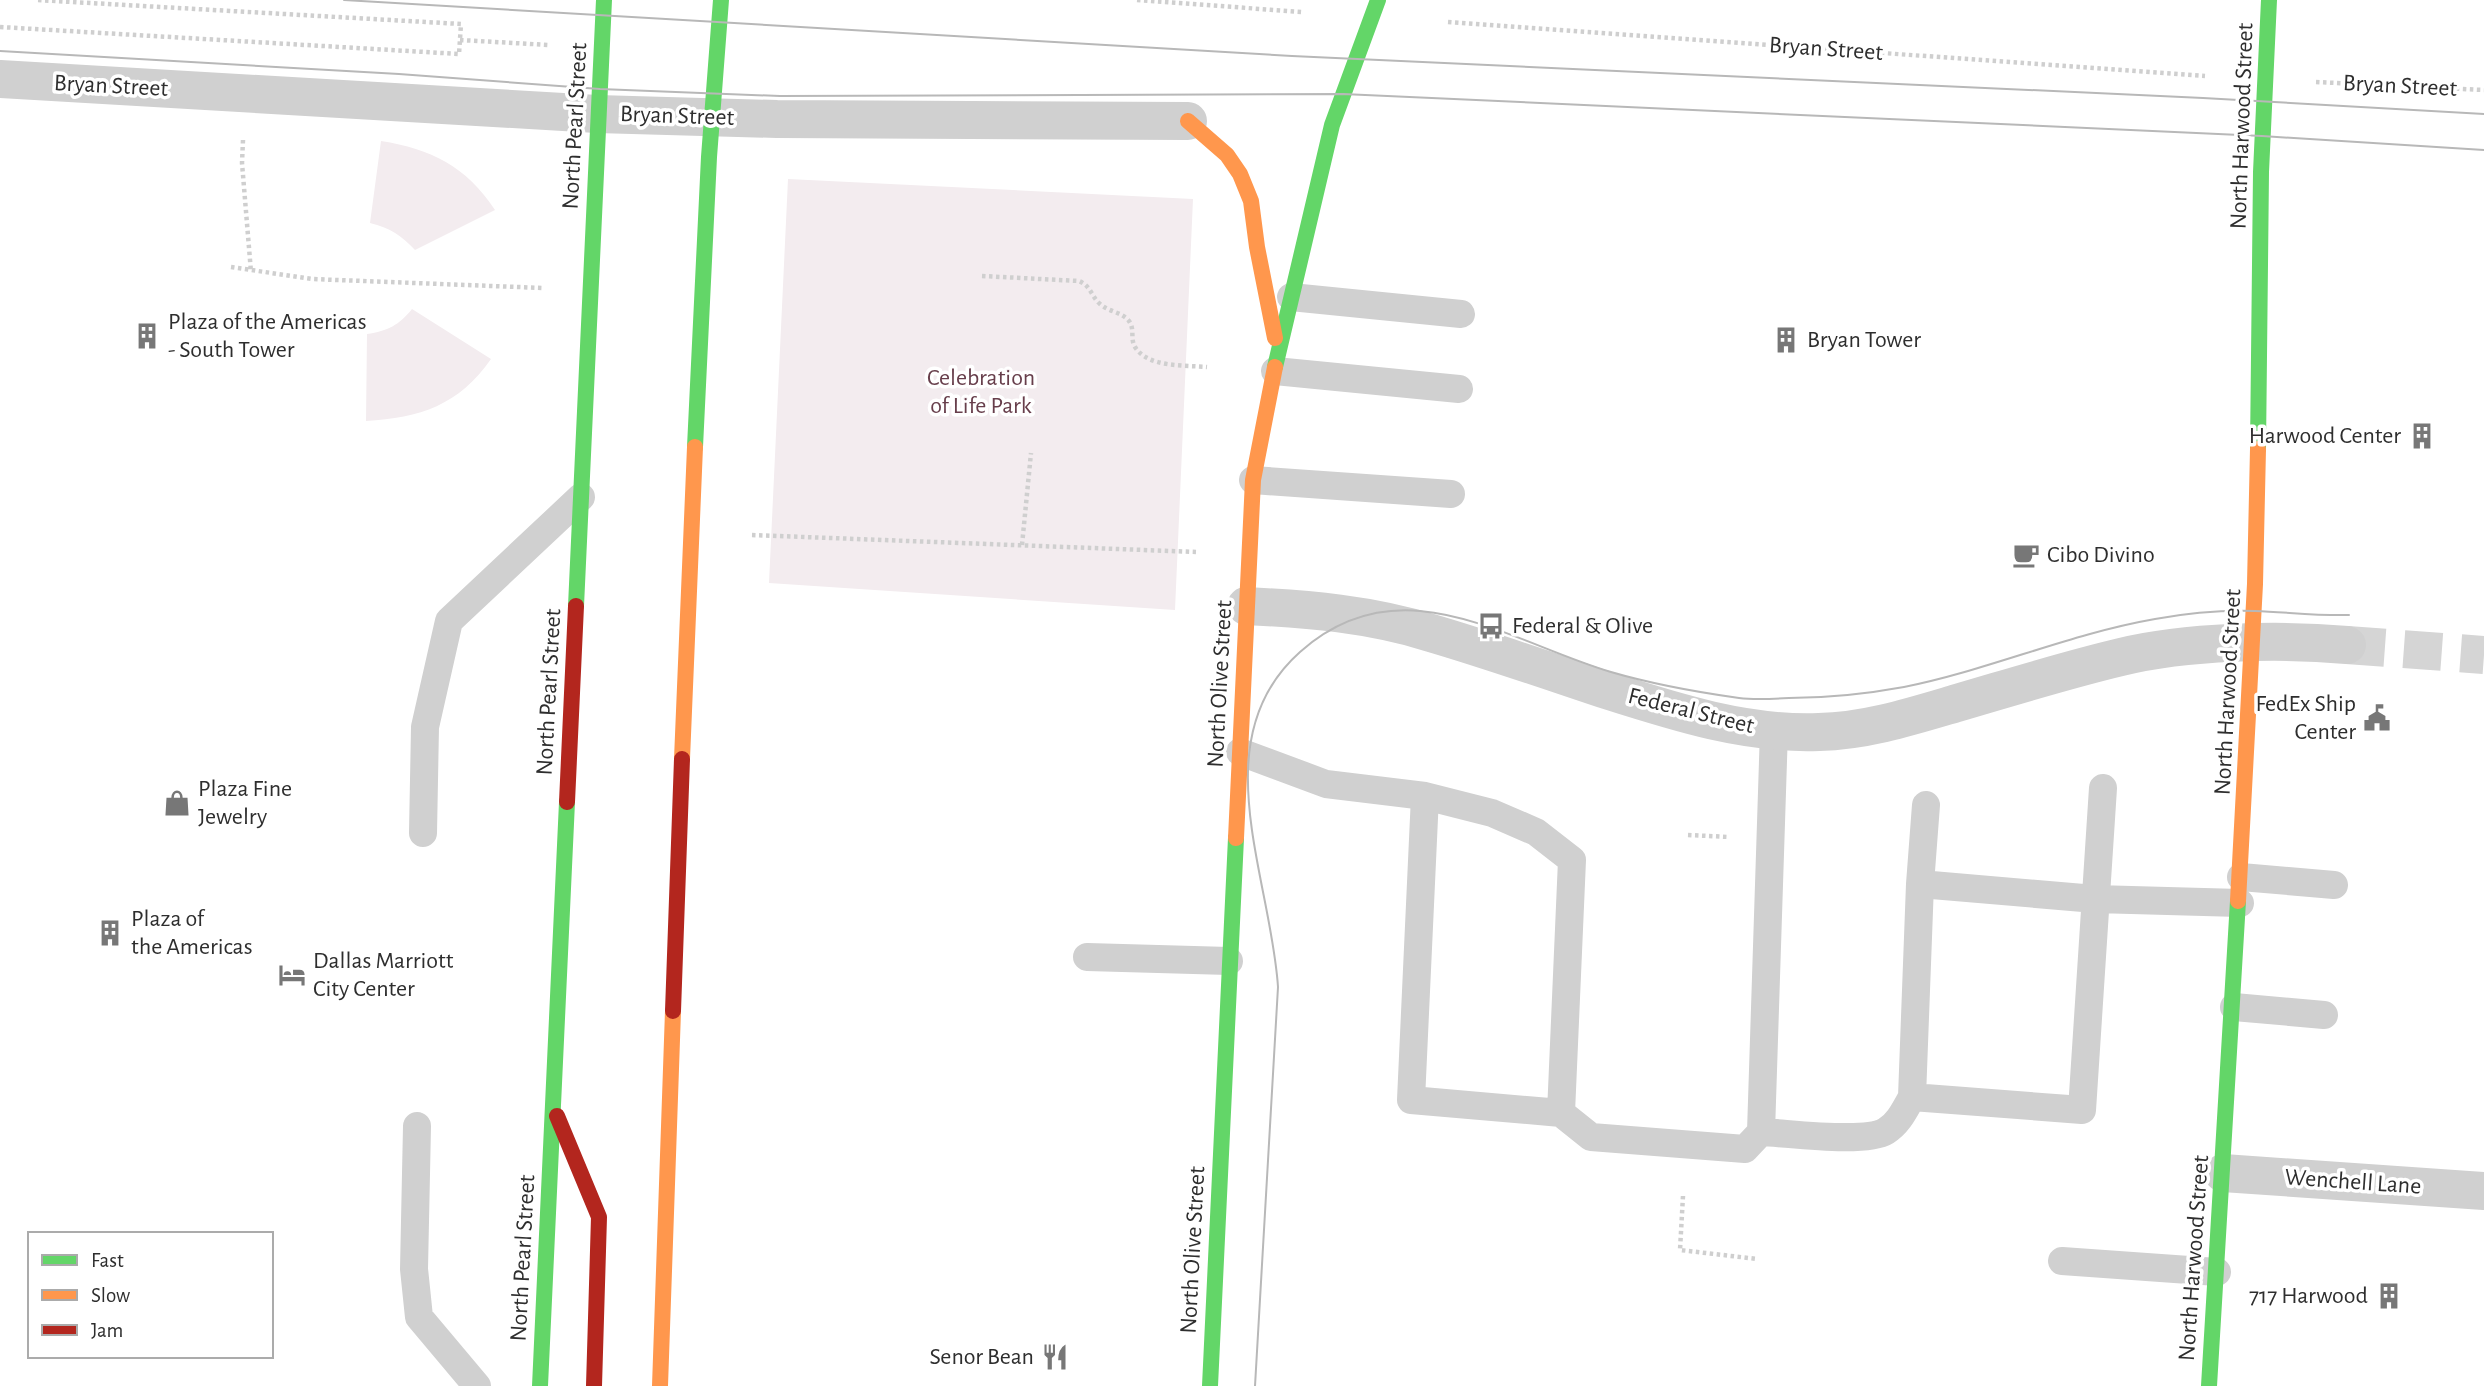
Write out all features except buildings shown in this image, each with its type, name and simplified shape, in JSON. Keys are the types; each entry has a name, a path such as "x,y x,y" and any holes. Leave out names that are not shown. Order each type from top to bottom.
{"street":[{"name":"North Pearl Street","path":"540,1386 604,0"},
{"path":"660,1386 689,583 712,117 721,0"},
{"name":"North Olive Street","path":"1210,1386 1253,480 1276,362 1332,125 1378,0"},
{"name":"North Harwood Street","path":"2209,1386 2234,1007 2256,584 2261,173 2269,0"},
{"name":"Bryan Street","path":"7,87 597,114 1188,121"},
{"path":"1188,121 1227,155 1240,174 1251,201 1276,362"},
{"name":"Federal Street","path":"1246,606 1320,610 1402,626 1662,708 1718,722 1774,730 1819,732 1864,727 2148,651 2252,643 2347,645"},
{"path":"553,1104 599,1217 594,1386"},
{"name":"Wenchell Lane","path":"2223,1173 2484,1191"}],"lane":[{"path":"1291,297 1461,314"},
{"path":"1276,362 1459,389"},
{"path":"1253,480 1451,495"},
{"path":"423,833 425,727 449,621 581,497"},
{"path":"1425,796 1411,1100 1561,1113 1591,1137 1745,1149 1761,1132 1774,730"},
{"path":"1240,752 1326,784 1425,796 1492,813 1535,832 1572,860 1561,1113"},
{"path":"1912,1097 2082,1110 2103,788"},
{"path":"1761,1132 1868,1137 1886,1131 1901,1117 1912,1097 1920,884 1926,805"},
{"path":"1920,884 2095,899 2334,885"},
{"path":"1087,957 1229,961"},
{"path":"2234,1007 2324,1014"},
{"path":"417,1126 414,1269 419,1317 477,1386"},
{"path":"2062,1261 2217,1272"}],"path":[{"path":"0,27 459,54 461,24 37,0"},
{"path":"1137,0 1302,12"},
{"name":"Bryan Street","path":"1448,22 2205,76"},
{"path":"460,40 549,45"},
{"name":"Bryan Street","path":"2316,82 2484,90"},
{"path":"243,147 251,272"},
{"path":"231,267 251,272 349,282 543,288"},
{"path":"982,276 1079,281 1091,289 1099,303 1129,321 1132,329 1131,341 1144,357 1156,362 1207,368"},
{"path":"1022,545 1031,453"},
{"path":"752,535 1196,552"},
{"path":"1684,1196 1679,1251 1757,1259"}],"green space":[{"path":"381,141 416,149 446,162 472,182 495,210 415,250 395,233 370,223"},
{"name":"Celebration of Life Park","path":"788,179 1193,199 1175,610 769,583"},
{"path":"412,309 491,359 466,388 437,406 404,417 366,421 367,334 392,326"}],"tunnel":[{"path":"2347,645 2484,655"}],"tram line":[{"path":"344,0 1292,56 2203,98 2484,114"},
{"path":"0,51 399,74 600,89 780,96 1343,94 2262,136 2484,150"},
{"path":"1255,1386 1278,987 1256,856 1248,767 1254,726 1271,687 1300,652 1338,626 1377,613 1415,611 1454,617 1494,628 1572,659 1658,684 1745,699 1803,698 1875,692 1936,680 2091,634 2167,617 2243,611 2349,615"}],"traffic: fast":[{"path":"576,606 604,0"},
{"path":"695,447 709,157 721,0"},
{"path":"1275,367 1332,125 1378,0"},
{"path":"2258,449 2261,172 2269,0"},
{"path":"540,1386 567,802"},
{"path":"1210,1386 1236,838"},
{"path":"2209,1386 2238,901"}],"traffic: slow":[{"path":"1188,121 1227,155 1240,174 1251,201 1275,338"},
{"path":"1236,838 1253,480 1275,367"},
{"path":"682,759 695,447"},
{"path":"2238,901 2255,584 2258,449"},
{"path":"660,1386 673,1011"}],"traffic: jam":[{"path":"567,802 576,606"},
{"path":"673,1011 682,759"},
{"path":"557,1116 599,1217 594,1386"}],"place":[{"name":"Plaza of the Americas - South Tower","path":"147,336"},
{"name":"Bryan Tower","path":"1786,340"},
{"name":"Harwood Center","path":"2422,436"},
{"name":"Cibo Divino","path":"2026,555"},
{"name":"Federal & Olive","path":"1491,626"},
{"name":"FedEx Ship Center","path":"2377,718"},
{"name":"Plaza Fine Jewelry","path":"177,803"},
{"name":"Plaza of the Americas","path":"110,933"},
{"name":"Dallas Marriott City Center","path":"292,975"},
{"name":"717 Harwood","path":"2389,1296"},
{"name":"Senor Bean","path":"1055,1357"}]}
